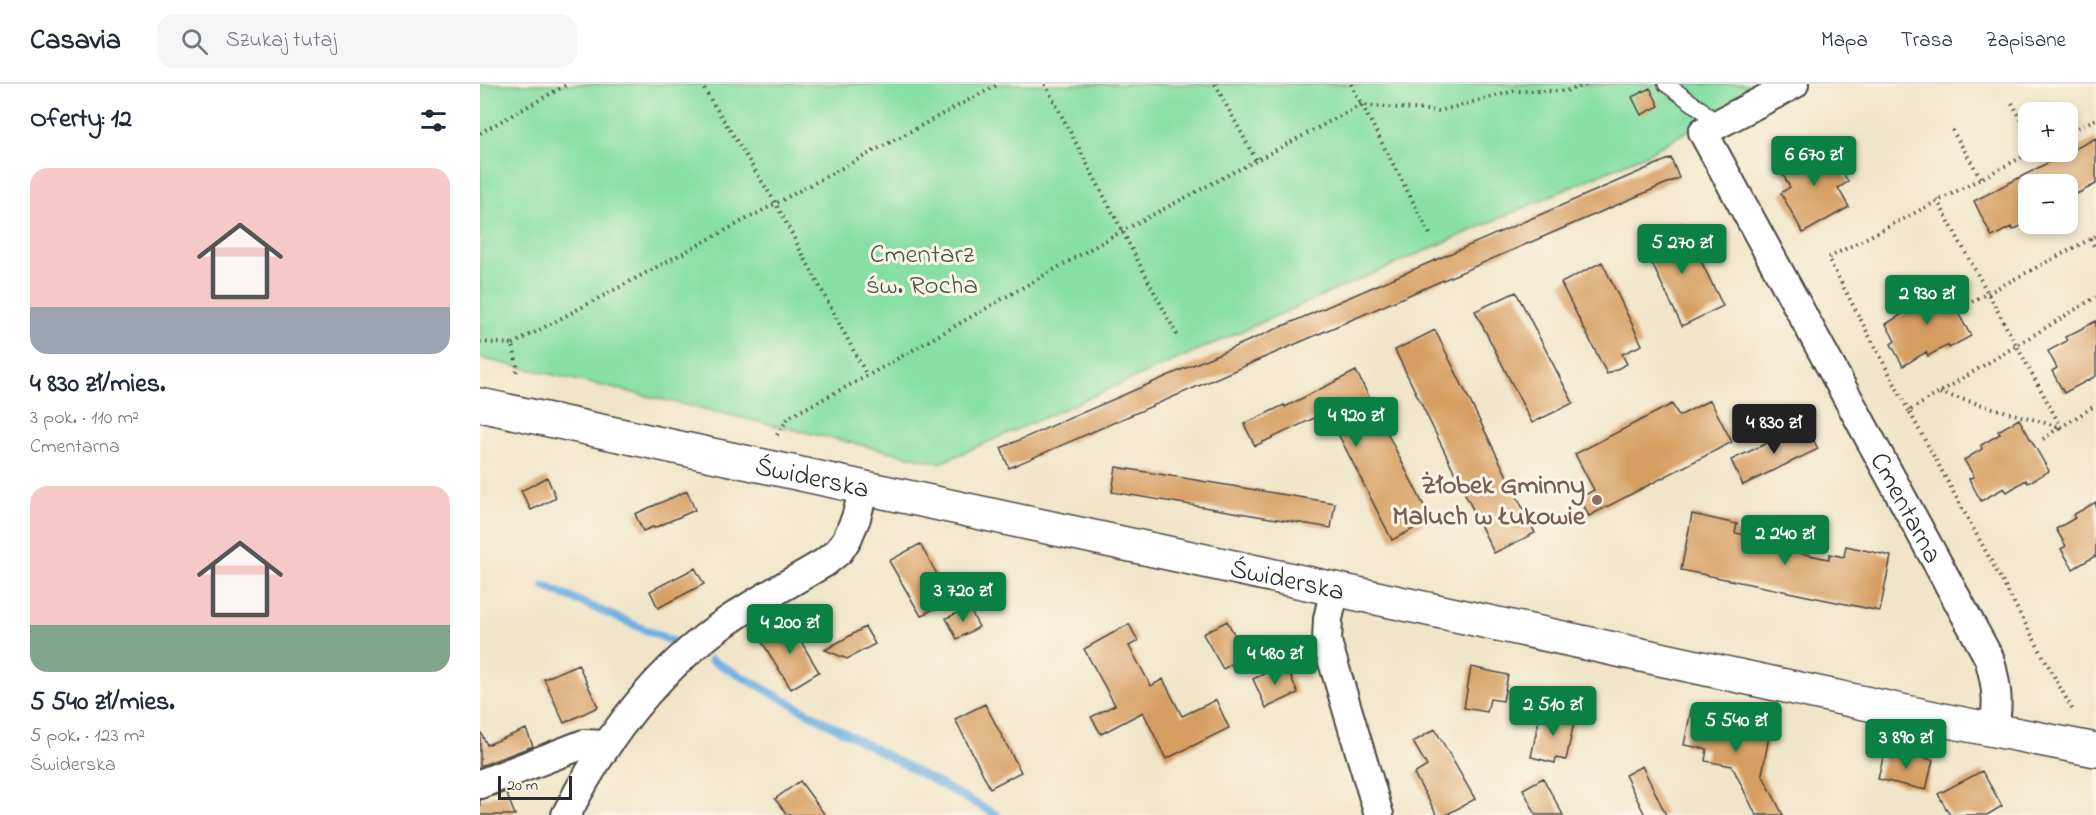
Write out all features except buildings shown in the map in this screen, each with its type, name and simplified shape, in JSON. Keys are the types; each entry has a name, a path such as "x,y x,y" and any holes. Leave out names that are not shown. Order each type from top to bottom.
{"main road":[{"name":"Świderska","path":"480,405 2096,750"}],"street":[{"path":"1711,129 1794,84"},
{"name":"Cmentarna","path":"1711,129 1989,658 1996,683 1997,715 1993,729"},
{"path":"566,815 583,781 605,746 636,705 666,673 708,635 824,563 839,551 856,518 864,488"},
{"path":"1335,588 1328,619 1327,642 1379,815"},
{"path":"480,784 584,744 605,746"}],"lane":[{"path":"1666,84 1702,110 1711,129"}],"path":[{"path":"480,133 568,84"},
{"path":"701,84 776,204 867,376"},
{"path":"480,342 513,344 999,84"},
{"path":"1045,84 1179,339"},
{"path":"1215,84 1256,160"},
{"path":"1351,84 1430,234"},
{"path":"777,435 789,417 867,376 1122,231 1361,105 1439,111 1514,91 1565,91 1589,84"},
{"path":"2012,103 2018,114"},
{"path":"2078,128 2096,118"},
{"path":"1952,130 1981,178"},
{"path":"2018,159 1828,258 2072,709"},
{"path":"1937,200 2061,427"},
{"path":"1956,310 2096,236"},
{"path":"2090,239 2096,249"},
{"path":"1909,411 2096,297"},
{"path":"513,344 517,366 516,375"},
{"path":"1939,393 2061,427"},
{"path":"2043,439 2095,407"}],"green space":[{"name":"Cmentarz św. Rocha","path":"480,84 1768,84 1649,153 940,463 480,358"}],"waterway":[{"path":"544,586 674,642"},
{"path":"711,660 997,815"}],"place":[{"name":"Żłobek Gminny Maluch w Łukowie","path":"1597,500"}]}
